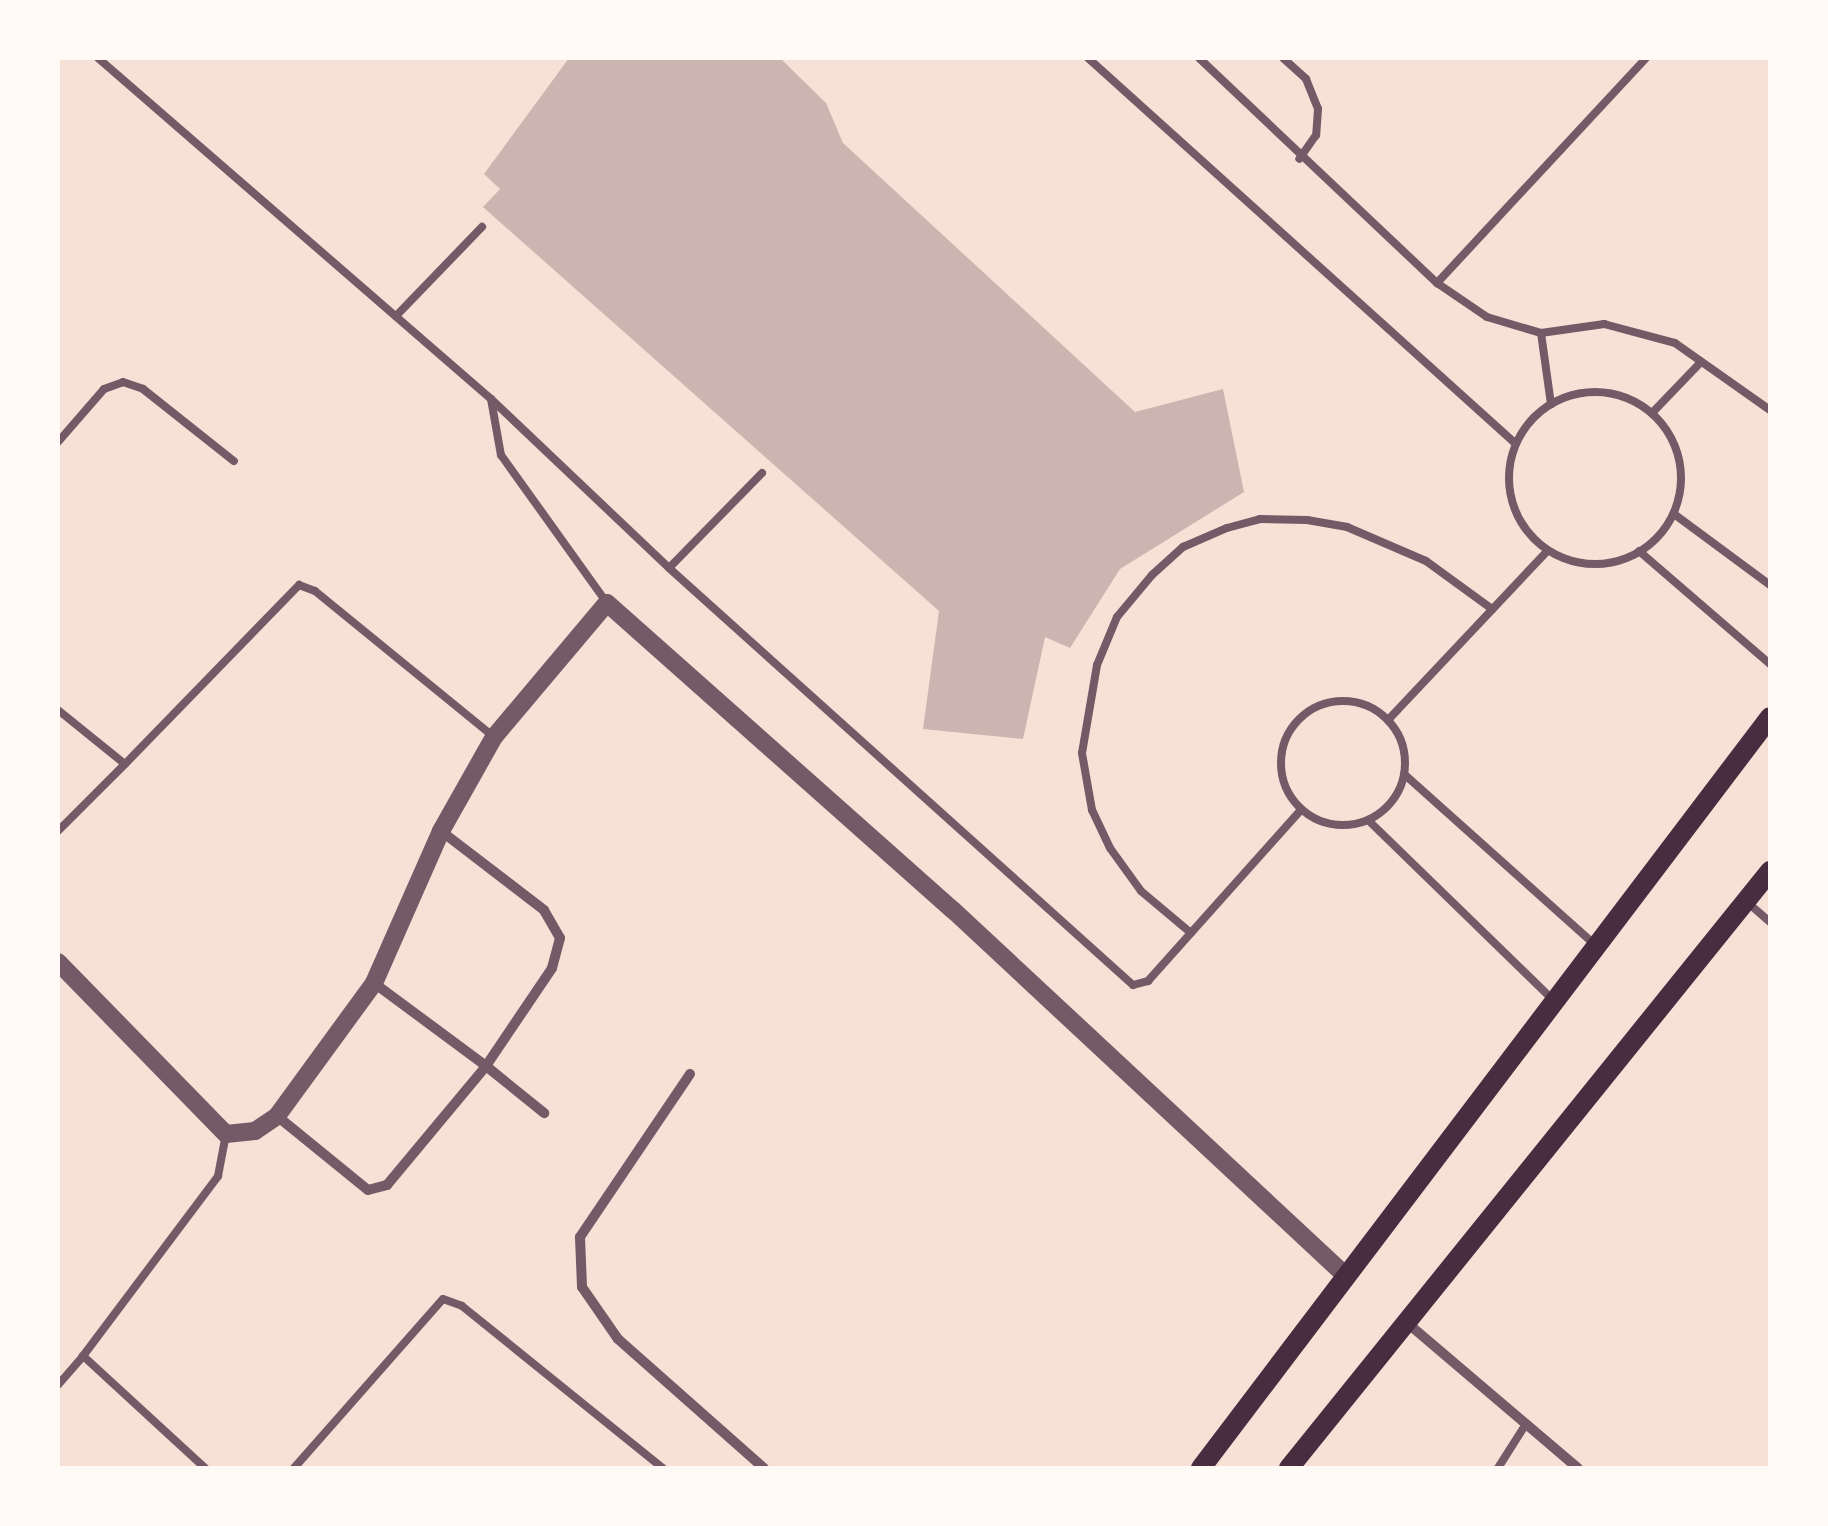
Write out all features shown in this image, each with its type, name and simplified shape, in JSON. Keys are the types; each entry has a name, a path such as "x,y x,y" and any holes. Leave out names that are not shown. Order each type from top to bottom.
{"main road":[{"path":"1201,1468 1770,718"},
{"path":"1289,1468 1770,872"}],"street":[{"path":"58,962 226,1134 255,1131 278,1116 374,983 442,832 494,737 607,603 953,910 1346,1277"},
{"path":"278,1116 368,1190 387,1184 486,1066 534,999 560,938 544,910 442,832"},
{"path":"374,983 544,1113"},
{"path":"690,1074 580,1237 582,1287 618,1339 764,1468"},
{"path":"1404,1321 1578,1468"}],"lane":[{"path":"98,58 491,399 669,568 1134,985 1148,981 1301,810"},
{"path":"1088,58 1516,444"},
{"path":"1199,58 1299,158 1437,283 1487,317 1541,332 1604,324 1675,343 1770,410"},
{"path":"1283,58 1306,79 1318,109 1316,135 1299,158"},
{"path":"1437,283 1646,58"},
{"path":"396,316 482,227"},
{"path":"1541,332 1552,404"},
{"path":"1652,412 1701,362"},
{"path":"58,442 104,389 123,382 143,389 234,460"},
{"path":"1603,392 1652,412 1679,458 1674,514 1639,551 1604,566 1546,551 1525,530 1512,503 1508,473 1516,444 1552,404 1603,392"},
{"path":"491,399 500,455 607,603"},
{"path":"669,568 762,473"},
{"path":"1674,514 1770,584"},
{"path":"1191,933 1141,892 1110,848 1092,810 1082,753 1097,665 1117,618 1152,575 1183,547 1227,528 1260,519 1306,520 1347,527 1426,561 1492,609"},
{"path":"1388,720 1546,551"},
{"path":"1639,551 1770,664"},
{"path":"58,831 299,585 315,590 494,737"},
{"path":"1333,701 1353,702 1388,720 1399,736 1404,774 1398,792 1368,820 1335,825 1301,810 1282,776 1281,756 1298,720 1333,701"},
{"path":"58,710 125,764"},
{"path":"1404,774 1596,946"},
{"path":"1368,820 1554,1001"},
{"path":"1747,902 1770,922"},
{"path":"58,1385 218,1176 226,1134"},
{"path":"294,1468 443,1300 462,1306 663,1468"},
{"path":"82,1356 205,1468"},
{"path":"1498,1468 1524,1426"}],"building":[{"path":"569,58 780,58 826,103 843,143 1135,412 1223,389 1244,492 1120,569 1070,648 1045,637 1023,739 923,729 939,611 483,207 500,189 484,174"}]}
